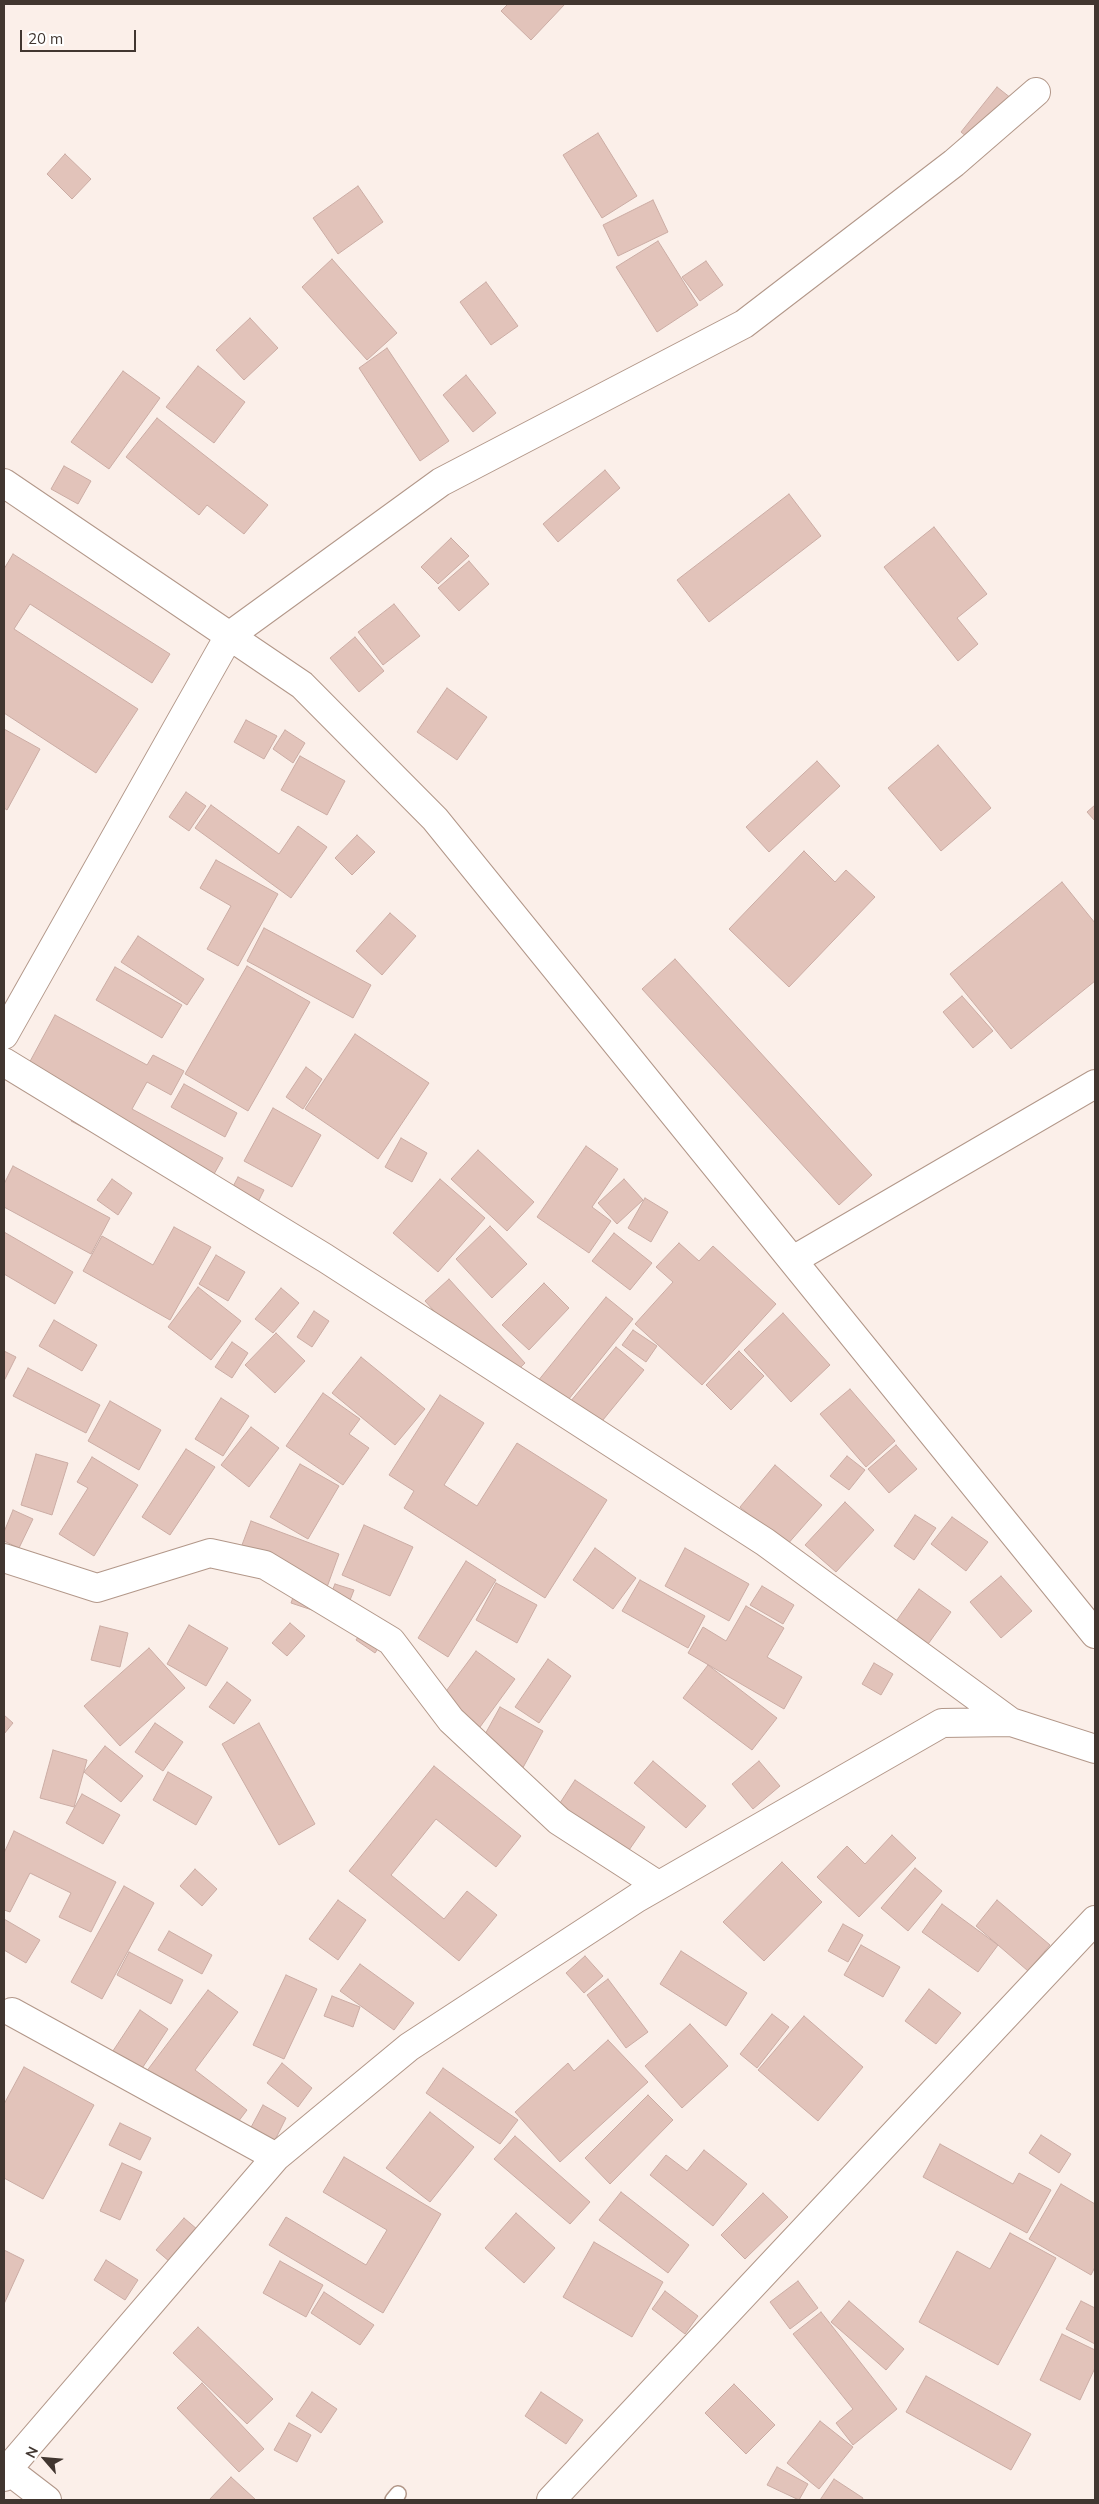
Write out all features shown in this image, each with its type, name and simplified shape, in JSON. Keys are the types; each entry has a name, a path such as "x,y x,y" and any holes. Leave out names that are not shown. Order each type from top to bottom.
{"street":[{"path":"4,1035 229,636 441,482 744,324 954,163 1036,92"},
{"path":"4,483 302,685 435,818 1095,1634"},
{"path":"4,1062 325,1258 765,1542 1011,1722 1095,1749"},
{"path":"793,1260 1095,1084"},
{"path":"4,1558 97,1588 210,1553 265,1565 391,1641 451,1720 559,1821 658,1886"},
{"path":"47,2500 5,2471 276,2157 409,2047 658,1886 942,1723 1011,1722"},
{"path":"551,2500 1095,1920"},
{"path":"12,2012 276,2157"}],"building":[{"path":"508,4 565,4 531,40 501,11"},
{"path":"997,87 1021,106 985,152 961,132"},
{"path":"598,133 637,196 602,218 563,155"},
{"path":"65,154 91,179 72,199 47,174"},
{"path":"358,186 383,222 338,254 313,218"},
{"path":"653,200 668,232 618,256 603,225"},
{"path":"658,241 698,305 657,332 616,267"},
{"path":"332,259 397,333 367,360 302,287"},
{"path":"706,261 723,285 700,301 682,277"},
{"path":"486,282 518,326 491,345 460,302"},
{"path":"250,318 278,348 244,380 216,350"},
{"path":"387,348 449,441 420,461 359,368"},
{"path":"198,366 245,402 214,443 166,407"},
{"path":"123,371 160,398 109,469 71,442"},
{"path":"466,375 496,413 473,432 443,395"},
{"path":"157,418 268,505 244,534 207,505 199,515 126,457"},
{"path":"64,466 91,481 78,504 51,489"},
{"path":"605,470 620,488 558,542 543,524"},
{"path":"789,494 821,536 709,622 677,580"},
{"path":"934,527 987,594 957,618 978,644 958,661 884,567"},
{"path":"451,538 469,556 438,584 421,567"},
{"path":"13,554 170,654 152,683 30,604 14,629 138,709 96,773 4,713 4,569"},
{"path":"469,561 489,584 459,611 438,588"},
{"path":"394,604 420,636 383,665 358,632"},
{"path":"355,637 384,671 359,692 330,658"},
{"path":"447,688 487,717 457,760 417,732"},
{"path":"246,720 277,736 264,759 234,742"},
{"path":"4,729 40,749 7,810 4,808"},
{"path":"285,730 305,743 293,763 273,749"},
{"path":"938,745 991,808 941,851 888,788"},
{"path":"300,756 345,781 327,815 281,790"},
{"path":"817,761 840,786 769,852 746,827"},
{"path":"186,792 206,806 189,831 169,817"},
{"path":"211,805 279,854 298,826 327,847 291,898 195,828"},
{"path":"1095,805 1095,821 1087,812"},
{"path":"357,835 375,852 352,875 335,858"},
{"path":"804,851 835,882 846,870 875,897 789,987 729,929"},
{"path":"216,860 278,894 238,966 207,949 231,906 200,888"},
{"path":"1062,882 1095,923 1095,981 1011,1049 950,974"},
{"path":"390,913 416,936 382,975 356,951"},
{"path":"264,928 371,985 353,1018 247,961"},
{"path":"138,936 204,979 187,1005 121,962"},
{"path":"675,959 872,1175 839,1205 642,989"},
{"path":"247,966 310,1002 248,1111 185,1074"},
{"path":"115,967 182,1005 162,1038 96,1000"},
{"path":"962,996 993,1031 973,1048 943,1012"},
{"path":"55,1015 147,1065 153,1055 184,1071 171,1095 147,1082 132,1109 223,1158 204,1192 71,1121 84,1097 27,1067"},
{"path":"355,1034 429,1083 378,1159 305,1109"},
{"path":"306,1067 322,1079 303,1109 286,1097"},
{"path":"184,1084 237,1113 225,1137 171,1107"},
{"path":"273,1108 321,1135 292,1187 244,1161"},
{"path":"401,1138 427,1153 412,1182 385,1167"},
{"path":"586,1146 618,1169 592,1207 611,1221 589,1253 537,1217"},
{"path":"478,1150 534,1202 507,1231 451,1179"},
{"path":"13,1166 110,1218 91,1254 4,1207 4,1184"},
{"path":"238,1177 264,1190 253,1212 227,1198"},
{"path":"112,1179 132,1193 118,1215 97,1200"},
{"path":"440,1179 485,1218 438,1272 393,1233"},
{"path":"624,1179 643,1200 617,1224 598,1203"},
{"path":"645,1198 668,1212 651,1242 628,1228"},
{"path":"490,1226 527,1264 492,1298 456,1259"},
{"path":"174,1227 211,1247 170,1320 83,1271 102,1236 153,1265"},
{"path":"4,1232 73,1272 55,1304 4,1274"},
{"path":"614,1233 652,1263 630,1290 592,1261"},
{"path":"679,1243 699,1261 713,1246 776,1304 702,1385 635,1324 673,1282 656,1267"},
{"path":"216,1255 245,1272 228,1301 199,1284"},
{"path":"449,1279 525,1363 501,1386 425,1301"},
{"path":"544,1283 569,1308 529,1350 502,1325"},
{"path":"198,1287 241,1321 211,1360 168,1327"},
{"path":"281,1288 299,1303 273,1333 255,1319"},
{"path":"606,1297 633,1319 556,1415 529,1392"},
{"path":"314,1311 329,1321 312,1347 297,1337"},
{"path":"783,1313 830,1365 791,1402 744,1350"},
{"path":"54,1320 97,1345 82,1371 39,1346"},
{"path":"633,1330 657,1346 646,1362 622,1345"},
{"path":"276,1333 305,1361 275,1393 245,1365"},
{"path":"232,1342 248,1353 232,1378 215,1367"},
{"path":"616,1347 644,1370 598,1426 570,1402"},
{"path":"4,1351 16,1357 4,1381"},
{"path":"739,1351 764,1376 731,1410 706,1385"},
{"path":"361,1357 425,1409 395,1445 332,1393"},
{"path":"28,1368 100,1405 86,1433 13,1396"},
{"path":"850,1389 895,1441 866,1467 820,1414"},
{"path":"323,1393 360,1419 349,1434 369,1448 343,1485 286,1446"},
{"path":"440,1395 484,1423 444,1485 477,1506 517,1443 607,1500 545,1598 404,1508 414,1491 389,1475"},
{"path":"221,1398 249,1416 223,1456 195,1439"},
{"path":"110,1401 161,1430 139,1470 88,1441"},
{"path":"251,1427 279,1448 249,1487 221,1465"},
{"path":"896,1445 917,1469 889,1493 868,1469"},
{"path":"186,1449 215,1467 170,1535 142,1517"},
{"path":"36,1454 68,1463 52,1515 21,1505"},
{"path":"847,1456 865,1470 849,1490 830,1476"},
{"path":"92,1457 138,1485 94,1556 59,1534 88,1488 77,1482"},
{"path":"300,1464 339,1486 308,1539 270,1517"},
{"path":"775,1465 822,1505 786,1546 740,1507"},
{"path":"845,1502 874,1530 836,1572 805,1545"},
{"path":"13,1510 33,1519 19,1548 4,1541 4,1532"},
{"path":"915,1515 936,1528 914,1560 894,1546"},
{"path":"952,1517 988,1542 966,1571 931,1544"},
{"path":"251,1521 339,1554 318,1612 291,1603 298,1584 236,1561"},
{"path":"364,1525 413,1547 390,1596 342,1575"},
{"path":"595,1548 636,1578 613,1609 573,1580"},
{"path":"685,1548 749,1584 729,1621 665,1586"},
{"path":"466,1561 496,1580 448,1657 418,1638"},
{"path":"1001,1576 1032,1611 1001,1638 970,1602"},
{"path":"640,1580 705,1616 688,1648 622,1611"},
{"path":"496,1583 537,1605 517,1643 476,1620"},
{"path":"335,1584 354,1590 343,1618 324,1610"},
{"path":"762,1586 794,1605 783,1624 750,1605"},
{"path":"919,1589 951,1612 926,1647 894,1624"},
{"path":"746,1606 784,1628 767,1657 802,1677 784,1709 688,1653 703,1627 726,1641"},
{"path":"369,1620 388,1634 375,1653 356,1640"},
{"path":"290,1623 305,1636 287,1656 272,1643"},
{"path":"189,1625 228,1648 206,1686 167,1664"},
{"path":"100,1626 128,1633 120,1667 91,1660"},
{"path":"149,1648 185,1688 120,1746 84,1706"},
{"path":"476,1651 515,1679 480,1727 441,1698"},
{"path":"548,1659 571,1676 539,1723 515,1707"},
{"path":"874,1663 893,1674 881,1695 862,1684"},
{"path":"708,1665 777,1718 752,1750 683,1698"},
{"path":"227,1682 251,1700 234,1724 209,1707"},
{"path":"500,1707 543,1731 520,1773 477,1749"},
{"path":"4,1715 13,1723 4,1734"},
{"path":"155,1723 183,1742 163,1771 135,1752"},
{"path":"259,1723 315,1824 279,1845 222,1744"},
{"path":"105,1746 143,1776 121,1802 84,1772"},
{"path":"53,1750 87,1760 74,1807 40,1798"},
{"path":"653,1761 706,1806 686,1828 634,1783"},
{"path":"759,1761 780,1786 753,1809 732,1784"},
{"path":"434,1766 521,1836 496,1867 436,1819 391,1875 444,1919 467,1891 497,1915 459,1961 349,1871"},
{"path":"168,1772 212,1797 196,1825 153,1800"},
{"path":"575,1780 645,1827 627,1853 558,1806"},
{"path":"82,1794 120,1815 103,1844 66,1823"},
{"path":"14,1831 116,1882 91,1932 59,1917 71,1893 30,1873 10,1912 4,1910 4,1853"},
{"path":"892,1835 916,1858 859,1917 817,1877 847,1846 865,1864"},
{"path":"782,1862 822,1902 764,1961 723,1922"},
{"path":"915,1868 942,1891 908,1931 881,1908"},
{"path":"195,1869 217,1889 202,1906 180,1886"},
{"path":"124,1886 154,1903 102,1999 71,1982"},
{"path":"338,1900 366,1920 338,1960 309,1939"},
{"path":"997,1900 1050,1945 1028,1971 976,1926"},
{"path":"942,1904 998,1945 978,1972 922,1932"},
{"path":"4,1919 40,1940 26,1963 4,1950"},
{"path":"843,1924 863,1935 848,1962 828,1951"},
{"path":"169,1931 212,1955 202,1974 158,1950"},
{"path":"861,1945 900,1967 883,1997 844,1975"},
{"path":"681,1951 747,1993 726,2026 660,1984"},
{"path":"129,1952 183,1980 171,2004 117,1975"},
{"path":"585,1956 603,1976 584,1993 566,1973"},
{"path":"360,1964 414,2003 394,2030 340,1991"},
{"path":"286,1975 317,1989 284,2059 253,2045"},
{"path":"608,1979 648,2032 626,2048 587,1995"},
{"path":"929,1989 961,2013 936,2044 905,2021"},
{"path":"208,1990 238,2012 195,2070 247,2110 229,2134 146,2072"},
{"path":"332,1996 360,2007 353,2027 324,2016"},
{"path":"140,2010 168,2029 131,2085 103,2066"},
{"path":"772,2014 789,2027 757,2068 740,2054"},
{"path":"804,2016 863,2067 818,2121 758,2070"},
{"path":"690,2024 728,2066 682,2108 645,2066"},
{"path":"608,2040 648,2082 560,2162 515,2112 568,2063 574,2071"},
{"path":"282,2063 312,2088 298,2107 267,2083"},
{"path":"24,2067 94,2105 43,2199 4,2178 4,2104"},
{"path":"443,2068 518,2120 500,2144 426,2093"},
{"path":"648,2095 673,2120 610,2184 585,2158"},
{"path":"263,2105 286,2118 273,2144 249,2131"},
{"path":"430,2112 474,2147 430,2202 386,2168"},
{"path":"120,2123 151,2138 140,2160 109,2145"},
{"path":"1041,2135 1071,2154 1059,2173 1029,2153"},
{"path":"515,2136 590,2202 570,2224 494,2159"},
{"path":"940,2144 1013,2184 1019,2173 1051,2190 1027,2233 923,2177"},
{"path":"704,2150 747,2184 713,2226 650,2175 666,2155 687,2171"},
{"path":"344,2157 441,2214 383,2313 269,2245 286,2217 366,2265 387,2230 323,2192"},
{"path":"122,2163 142,2172 120,2220 100,2211"},
{"path":"1061,2184 1095,2204 1095,2267 1091,2275 1029,2239"},
{"path":"621,2192 689,2245 668,2273 599,2220"},
{"path":"763,2193 788,2217 745,2259 721,2235"},
{"path":"516,2213 555,2248 524,2283 485,2248"},
{"path":"184,2218 205,2236 177,2268 156,2250"},
{"path":"1010,2233 1056,2258 998,2365 919,2322 957,2251 990,2269"},
{"path":"594,2242 663,2282 632,2337 563,2297"},
{"path":"4,2250 24,2260 4,2304"},
{"path":"106,2260 138,2280 125,2300 94,2280"},
{"path":"280,2261 323,2285 306,2317 263,2293"},
{"path":"798,2281 818,2308 790,2329 770,2302"},
{"path":"665,2291 698,2316 685,2334 652,2309"},
{"path":"324,2292 374,2325 360,2345 311,2313"},
{"path":"849,2301 904,2349 886,2370 831,2322"},
{"path":"1081,2301 1095,2308 1095,2344 1066,2329"},
{"path":"821,2312 897,2409 853,2445 836,2423 853,2409 793,2334"},
{"path":"198,2327 273,2399 247,2424 173,2353"},
{"path":"1062,2334 1095,2350 1095,2368 1080,2400 1040,2380"},
{"path":"926,2376 1031,2434 1011,2470 906,2412"},
{"path":"202,2383 264,2449 239,2472 177,2408"},
{"path":"734,2384 775,2425 746,2454 705,2413"},
{"path":"312,2392 337,2409 321,2433 296,2416"},
{"path":"541,2392 583,2420 566,2444 525,2416"},
{"path":"820,2421 853,2447 819,2489 787,2463"},
{"path":"289,2423 311,2435 297,2462 274,2450"},
{"path":"777,2467 808,2484 799,2500 767,2485"},
{"path":"231,2477 256,2500 209,2500"},
{"path":"834,2479 863,2498 862,2500 820,2500"}]}
